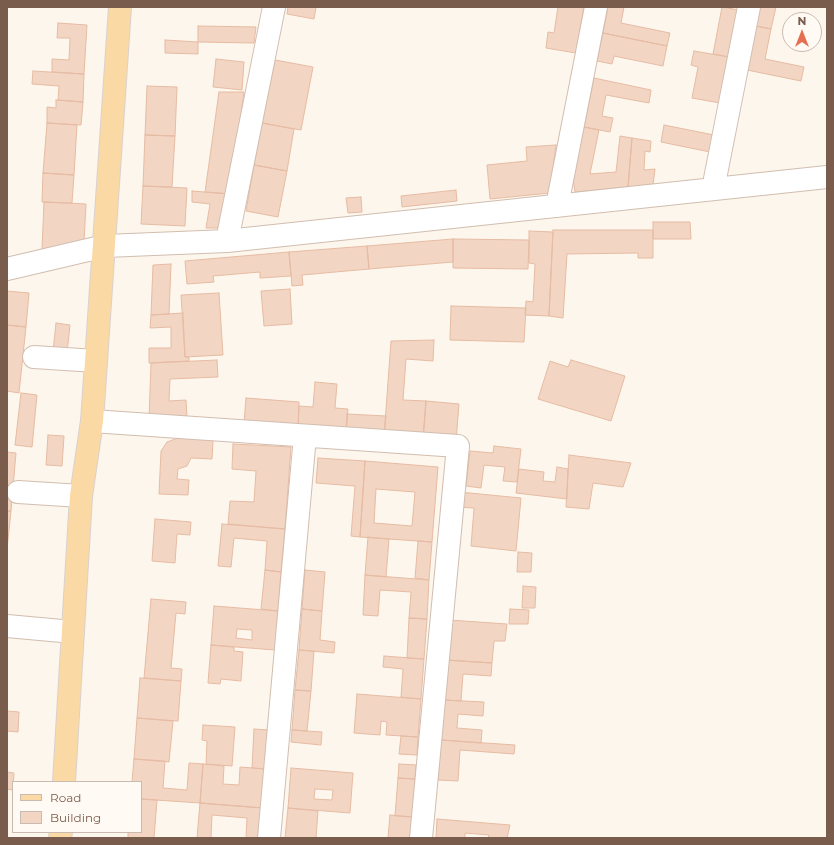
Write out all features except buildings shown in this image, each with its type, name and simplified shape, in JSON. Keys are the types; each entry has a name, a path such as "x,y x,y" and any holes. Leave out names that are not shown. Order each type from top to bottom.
{"main road":[{"path":"64,781 81,496 92,421 120,7"}],"street":[{"path":"227,241 274,7"},
{"path":"556,206 596,7"},
{"path":"713,189 749,7"},
{"path":"7,269 104,246 227,241 827,177"},
{"path":"34,357 96,361"},
{"path":"92,421 458,446 421,838"},
{"path":"269,838 305,436"},
{"path":"18,492 81,496"},
{"path":"7,626 72,632"}]}
